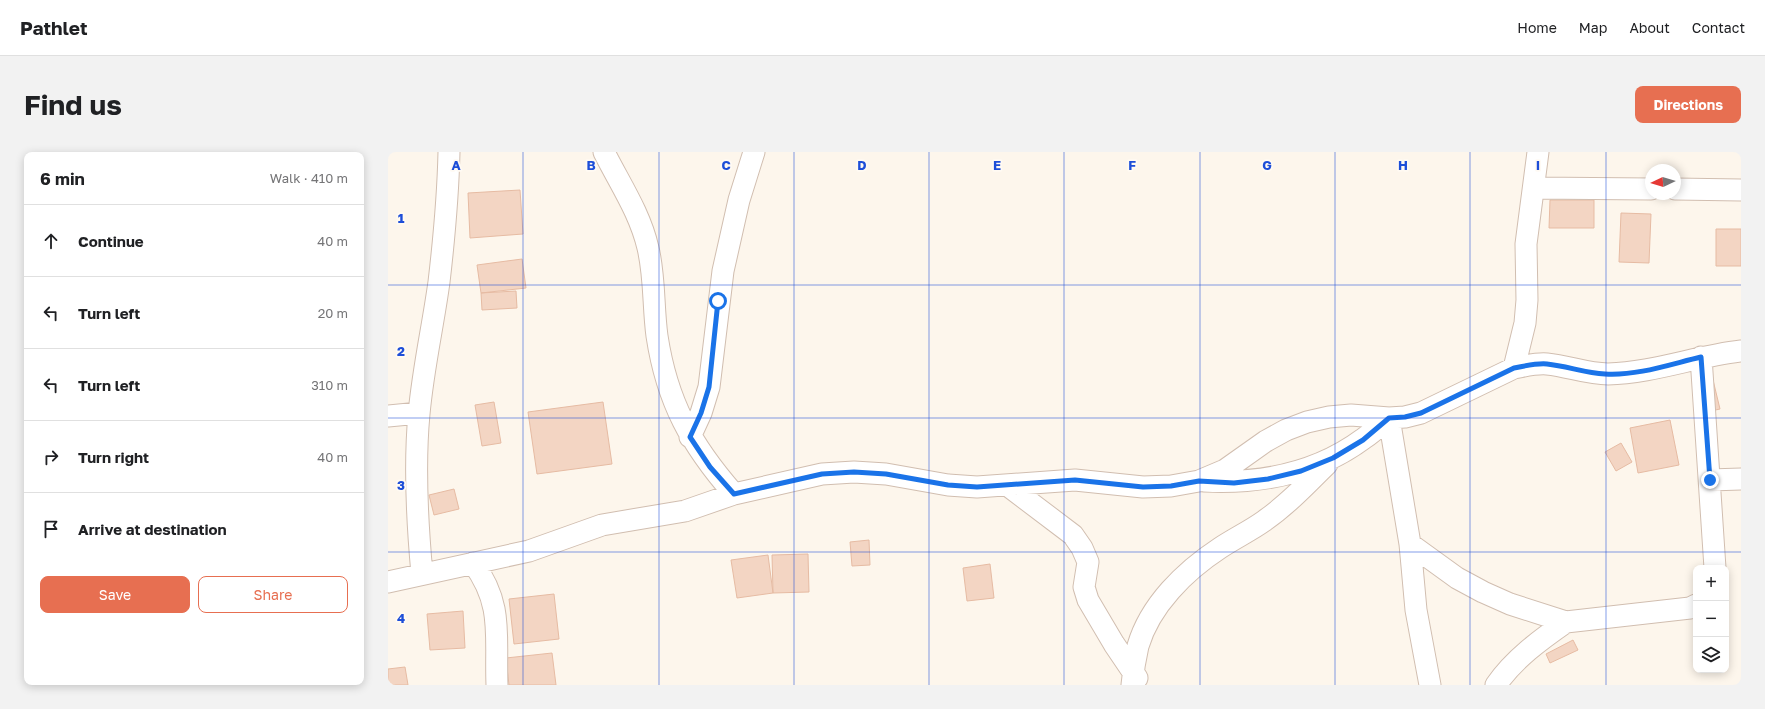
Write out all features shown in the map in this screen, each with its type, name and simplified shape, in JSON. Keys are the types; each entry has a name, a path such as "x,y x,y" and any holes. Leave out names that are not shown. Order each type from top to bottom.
{"street":[{"path":"422,574 416,520 419,413 445,222 449,152"},
{"path":"604,152 630,198 648,247 653,272 657,334 663,370 675,405 690,437 710,467 734,494"},
{"path":"739,200 740,152"},
{"path":"690,437 701,413 709,387 723,270 739,200 754,152"},
{"path":"1514,368 1525,323 1527,300 1526,244 1538,152"},
{"path":"1534,188 1645,189"},
{"path":"1681,189 1741,190"},
{"path":"388,582 529,551 602,525 685,511 734,494 822,474 854,472 886,474 948,485 977,487 1075,480 1143,487 1171,486 1199,481 1225,470 1266,441 1286,430 1307,422 1329,417 1351,415 1389,418 1405,417 1421,413 1514,368 1547,364 1585,372 1606,374 1628,373 1701,357 1741,351"},
{"path":"1701,357 1715,565"},
{"path":"388,416 419,413"},
{"path":"1199,481 1234,483 1268,479 1301,471 1333,458 1363,440 1389,418"},
{"path":"1389,418 1410,544 1416,610 1430,685"},
{"path":"1136,681 1138,646 1150,620 1165,597 1183,577 1221,547 1264,521 1293,498 1333,458"},
{"path":"1710,480 1741,479"},
{"path":"1007,485 1073,535 1082,548 1088,562 1084,587 1088,600 1136,681"},
{"path":"1410,544 1451,574 1483,592 1510,604 1566,622 1693,606"},
{"path":"472,563 482,576 490,591 495,607 497,685"},
{"path":"1496,685 1519,659 1541,639 1566,622"}],"building":[{"path":"520,190 523,234 470,238 468,193"},
{"path":"1550,200 1594,200 1594,228 1549,228"},
{"path":"1621,213 1651,214 1649,263 1619,262"},
{"path":"1716,229 1741,229 1741,266 1716,266"},
{"path":"522,259 526,288 481,293 477,265"},
{"path":"516,291 517,308 482,310 481,293"},
{"path":"1713,380 1720,409 1711,411 1704,382"},
{"path":"494,402 501,443 482,446 475,405"},
{"path":"603,402 612,464 537,474 528,412"},
{"path":"1670,420 1679,465 1638,473 1630,428"},
{"path":"1621,443 1632,462 1616,471 1605,452"},
{"path":"454,489 459,509 434,515 429,495"},
{"path":"869,540 870,565 852,566 850,542"},
{"path":"808,554 809,592 773,593 772,555"},
{"path":"768,555 773,593 737,598 731,560"},
{"path":"990,564 994,598 967,601 963,568"},
{"path":"554,594 559,639 514,644 509,599"},
{"path":"463,611 465,648 430,650 427,614"},
{"path":"1573,640 1578,650 1550,663 1546,654"},
{"path":"552,653 556,685 509,685 506,658"},
{"path":"405,667 408,685 388,685 388,669"}],"route":[{"path":"718,301 713,361 709,387 701,413 690,437 710,467 734,494 822,474 854,472 886,474 948,485 977,487 1075,480 1110,482 1143,487 1171,486 1199,481 1234,483 1268,479 1301,471 1333,458 1363,440 1389,418 1405,417 1421,413 1514,368 1547,364 1585,372 1606,374 1628,373 1701,357 1710,480"}]}
